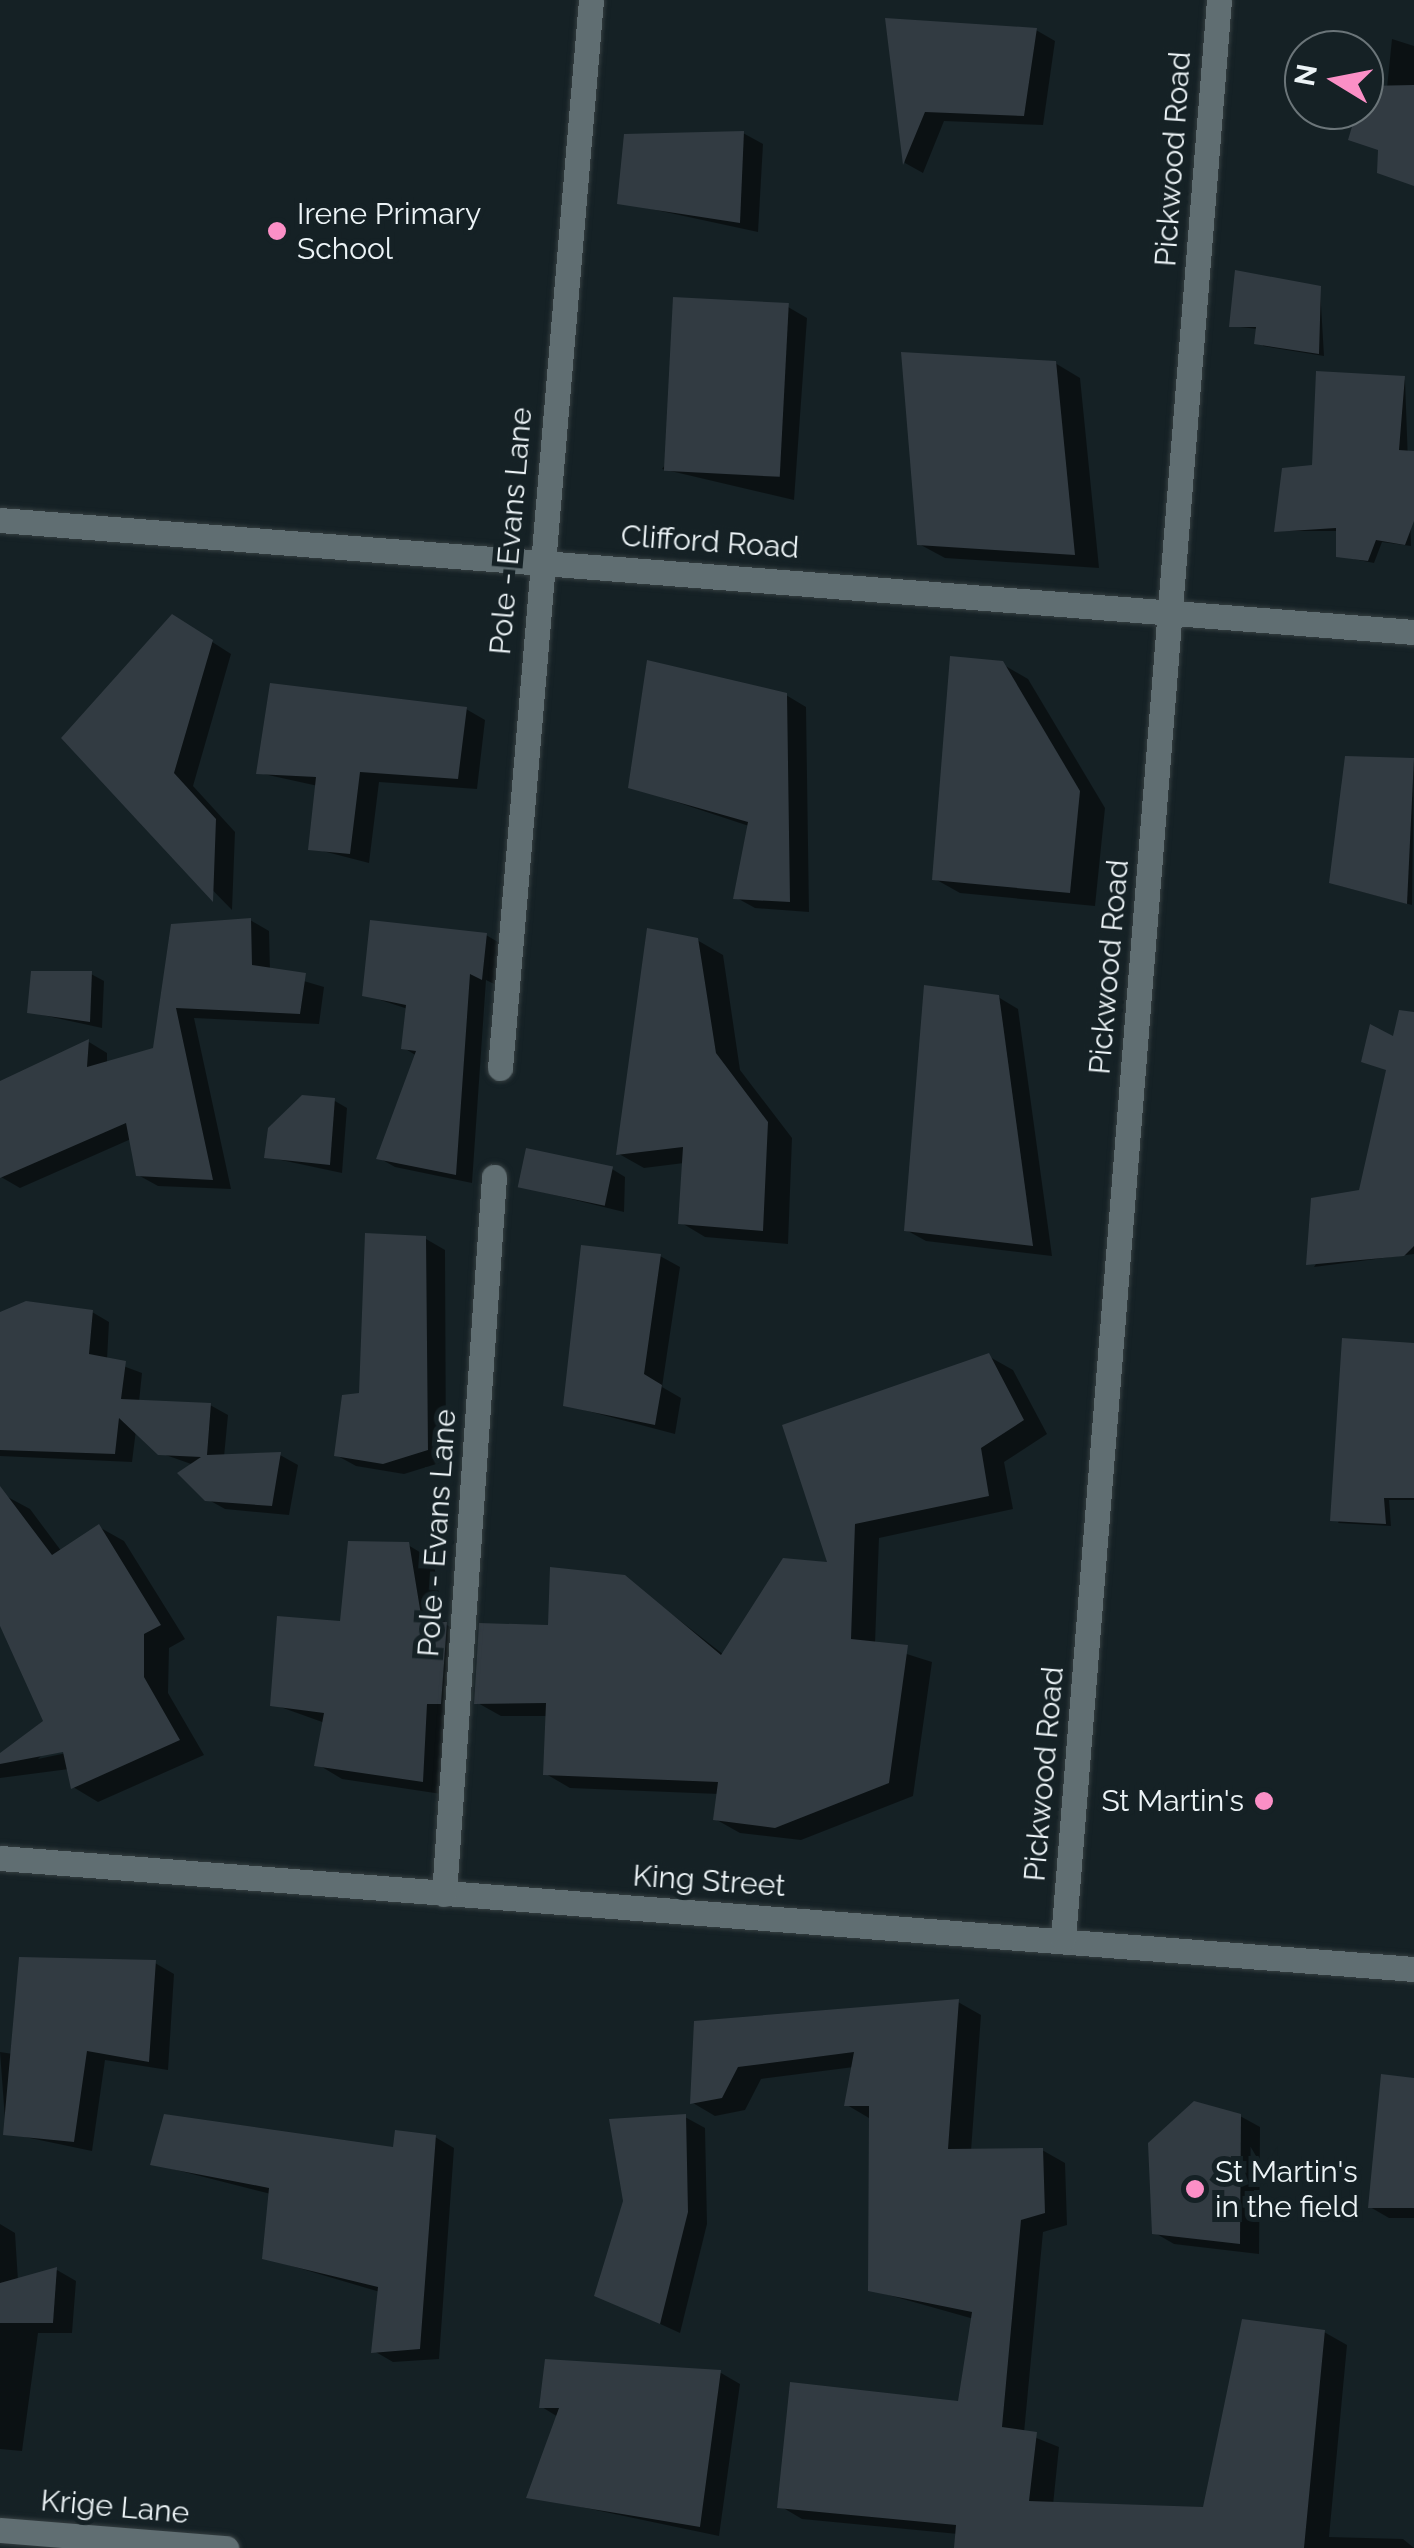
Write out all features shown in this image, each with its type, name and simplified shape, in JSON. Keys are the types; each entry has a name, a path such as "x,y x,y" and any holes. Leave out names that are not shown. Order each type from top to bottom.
{"street":[{"name":"Pole - Evans Lane","path":"500,1068 591,0"},
{"name":"Pickwood Road","path":"1064,1939 1218,0"},
{"name":"Clifford Road","path":"0,520 1414,632"},
{"name":"Pole - Evans Lane","path":"444,1894 494,1177"},
{"name":"King Street","path":"0,1858 1414,1969"},
{"name":"Krige Lane","path":"0,2530 226,2548"}],"building":[{"path":"885,18 1037,28 1024,116 925,112 903,165"},
{"path":"1414,85 1414,186 1377,173 1378,150 1348,140 1351,130 1384,130 1384,86"},
{"path":"744,131 740,223 617,204 624,134"},
{"path":"1235,270 1321,286 1319,354 1254,344 1256,327 1229,327"},
{"path":"673,297 789,303 780,477 664,471"},
{"path":"901,352 1056,361 1075,555 917,545"},
{"path":"1316,371 1405,376 1399,450 1414,451 1414,521 1405,545 1376,540 1368,561 1336,557 1336,528 1274,532 1282,468 1312,465"},
{"path":"172,614 213,640 174,773 216,819 213,902 61,738"},
{"path":"950,656 1003,661 1080,791 1070,893 932,880"},
{"path":"647,660 787,693 790,902 733,899 748,822 628,788"},
{"path":"270,683 467,707 458,779 360,772 350,854 308,850 316,777 256,774"},
{"path":"1345,756 1414,758 1407,904 1329,883"},
{"path":"251,918 252,965 306,973 300,1014 176,1008 213,1180 136,1176 126,1123 0,1178 0,1081 89,1039 87,1067 153,1048 171,924"},
{"path":"370,920 487,933 482,980 470,974 456,1175 376,1159 416,1051 401,1049 406,1005 362,996"},
{"path":"647,928 698,938 716,1053 768,1122 763,1231 678,1224 683,1147 616,1155"},
{"path":"31,971 92,971 90,1022 27,1013"},
{"path":"924,985 999,995 1033,1246 904,1231"},
{"path":"1399,1010 1414,1012 1414,1246 1404,1256 1306,1265 1311,1198 1359,1190 1386,1070 1361,1062 1370,1024 1393,1036"},
{"path":"302,1095 335,1098 330,1165 264,1158 268,1128"},
{"path":"526,1148 613,1167 605,1206 518,1187"},
{"path":"365,1233 426,1236 428,1450 383,1464 334,1456 342,1395 359,1393"},
{"path":"581,1245 661,1254 644,1374 662,1385 655,1425 563,1406"},
{"path":"26,1301 93,1310 89,1354 126,1361 121,1399 211,1403 207,1455 281,1452 272,1506 205,1501 177,1473 201,1457 158,1455 119,1418 115,1454 0,1450 0,1312"},
{"path":"1342,1338 1414,1343 1414,1498 1384,1498 1386,1524 1330,1521"},
{"path":"989,1353 1024,1420 981,1448 989,1496 855,1524 851,1639 908,1645 889,1783 775,1828 713,1820 718,1782 543,1775 546,1703 474,1704 479,1623 548,1625 550,1567 625,1575 721,1655 783,1558 827,1562 782,1425"},
{"path":"0,1486 52,1555 99,1524 161,1625 144,1634 144,1677 180,1740 71,1789 63,1752 0,1764 0,1753 43,1721 0,1626"},
{"path":"348,1541 409,1542 422,1621 447,1622 441,1704 427,1704 423,1782 314,1766 324,1713 270,1706 277,1616 340,1621"},
{"path":"19,1957 156,1960 149,2062 87,2051 74,2142 3,2135"},
{"path":"959,1999 948,2149 1043,2148 1045,2213 1021,2220 1002,2427 1037,2432 1029,2501 1203,2507 1242,2319 1325,2330 1304,2548 954,2548 956,2525 777,2508 790,2382 958,2401 972,2312 868,2291 869,2106 844,2106 854,2052 738,2067 722,2098 690,2104 694,2021"},
{"path":"1381,2074 1414,2078 1414,2208 1368,2208"},
{"name":"St Martin's in the field","path":"1194,2101 1241,2114 1240,2244 1152,2234 1148,2143"},
{"path":"164,2114 393,2147 395,2130 436,2135 420,2349 371,2353 378,2287 262,2259 269,2188 150,2165"},
{"path":"686,2114 688,2212 660,2324 594,2296 623,2201 609,2119"},
{"path":"57,2267 53,2323 0,2323 0,2283"},
{"path":"545,2359 721,2370 700,2527 526,2498 559,2408 539,2408"}],"place":[{"name":"Irene Primary School","path":"277,231"},
{"name":"St Martin's","path":"1264,1801"},
{"name":"St Martin's in the field","path":"1195,2189"}]}
